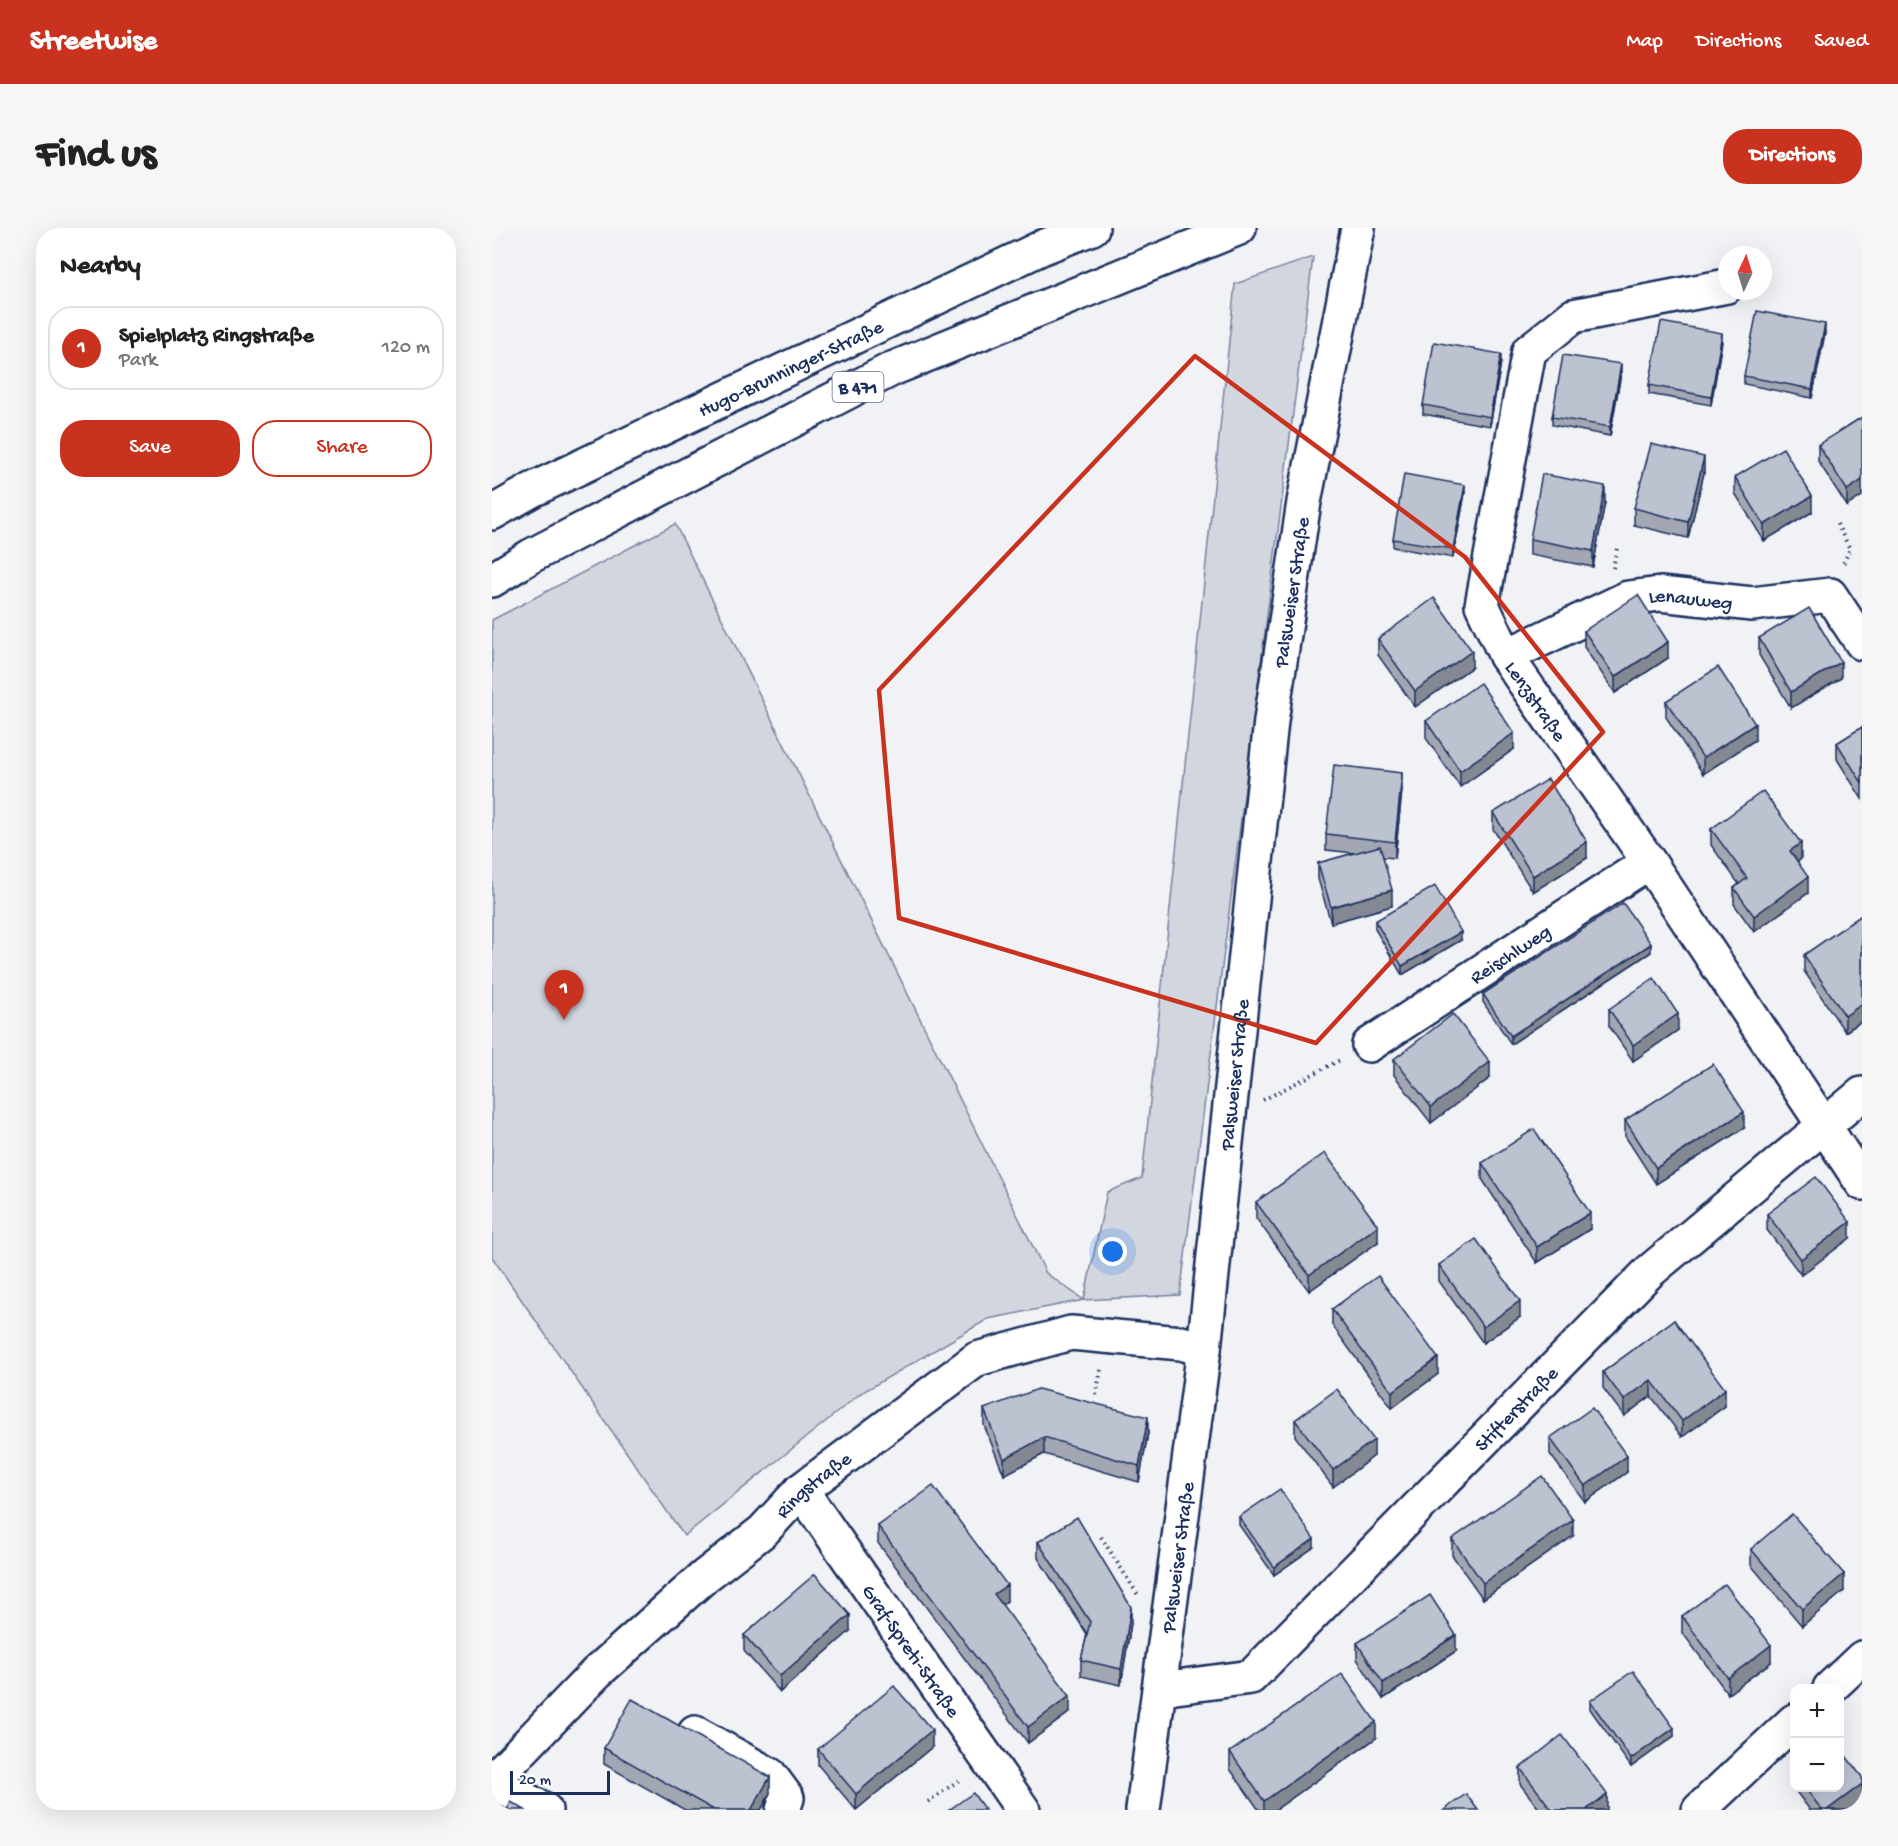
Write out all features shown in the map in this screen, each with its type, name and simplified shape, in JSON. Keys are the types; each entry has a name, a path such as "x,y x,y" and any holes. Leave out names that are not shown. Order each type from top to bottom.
{"main road":[{"name":"Hugo-Brunninger-Straße","path":"492,513 531,490 979,277 1043,247 1092,228"},
{"name":"B 471","path":"492,580 531,556 892,369 1239,228"},
{"name":"Palsweiser Straße","path":"1143,1810 1170,1622 1204,1349 1271,721 1304,502 1358,228"},
{"name":"Lenzstraße","path":"1718,288 1573,316 1529,351 1482,605 1506,657 1649,862 1862,1183"},
{"name":"Lenauweg","path":"1506,657 1628,598 1660,594 1752,604 1830,595"},
{"path":"1830,595 1862,643"},
{"name":"Reischlweg","path":"1369,1045 1649,862"},
{"name":"Stifterstraße","path":"1161,1689 1251,1677 1645,1275 1824,1123 1862,1094"},
{"name":"Ringstraße","path":"492,1782 596,1673 705,1576 763,1531 801,1490 977,1359 1071,1333 1181,1343 1204,1349"},
{"name":"Graf-Spreti-Straße","path":"801,1490 1023,1810"},
{"path":"1835,1684 1862,1658"},
{"path":"1699,1810 1790,1725"},
{"path":"695,1733 770,1776 787,1798 783,1810"},
{"path":"492,1782 545,1810"}],"path":[{"path":"1830,595 1850,549 1837,524"},
{"path":"1266,1099 1369,1045"},
{"path":"1101,1538 1146,1608 1170,1622"},
{"path":"928,1802 988,1760"}],"highlighted area":[{"path":"1195,356 1465,557 1603,732 1316,1043 899,918 879,690"}],"shaded area":[{"path":"1313,257 1180,1295 1084,1300 1107,1192 1142,1178 1235,284"},
{"path":"675,524 1046,1273 1084,1300 988,1319 861,1393 684,1536 492,1257 492,620"}],"building":[{"path":"1757,311 1825,324 1812,389 1744,376"},
{"path":"1661,322 1722,333 1711,397 1649,385"},
{"path":"1434,342 1501,354 1490,417 1423,405"},
{"path":"1563,355 1621,364 1610,427 1552,417"},
{"path":"1862,417 1862,480 1847,490 1818,445"},
{"path":"1651,444 1704,457 1688,522 1634,508"},
{"path":"1783,448 1812,496 1764,525 1735,477"},
{"path":"1404,474 1465,485 1453,549 1393,539"},
{"path":"1542,474 1605,486 1593,551 1530,539"},
{"path":"1638,595 1668,642 1615,677 1584,631"},
{"path":"1434,598 1472,651 1415,691 1378,639"},
{"path":"1809,608 1841,662 1791,692 1759,638"},
{"path":"1718,667 1755,724 1703,758 1666,701"},
{"path":"1480,683 1514,733 1460,771 1426,721"},
{"path":"1862,727 1862,783 1837,743"},
{"path":"1334,765 1402,773 1395,842 1326,834"},
{"path":"1548,779 1587,842 1533,876 1493,813"},
{"path":"1763,791 1801,843 1790,851 1808,877 1754,916 1734,888 1747,878 1711,829"},
{"path":"1380,846 1392,890 1331,907 1318,863"},
{"path":"1435,886 1461,932 1402,966 1375,921"},
{"path":"1623,903 1651,944 1511,1036 1483,994"},
{"path":"1862,915 1862,1004 1845,1016 1804,955"},
{"path":"1654,978 1678,1014 1633,1045 1609,1009"},
{"path":"1453,1014 1490,1062 1431,1107 1394,1059"},
{"path":"1713,1064 1744,1112 1656,1168 1625,1120"},
{"path":"1534,1129 1590,1213 1537,1247 1482,1163"},
{"path":"1325,1153 1378,1226 1309,1275 1256,1202"},
{"path":"1816,1177 1850,1222 1801,1259 1767,1214"},
{"path":"1476,1239 1520,1301 1483,1327 1439,1265"},
{"path":"1378,1276 1438,1358 1392,1392 1332,1309"},
{"path":"1674,1320 1725,1389 1682,1421 1651,1380 1624,1400 1603,1372"},
{"path":"1038,1389 1148,1417 1139,1466 1044,1437 1004,1459 984,1409"},
{"path":"1337,1389 1374,1440 1333,1470 1295,1420"},
{"path":"1592,1408 1627,1456 1585,1486 1550,1438"},
{"path":"1542,1476 1573,1520 1483,1583 1452,1539"},
{"path":"933,1486 1007,1585 994,1594 1070,1696 1028,1727 878,1526"},
{"path":"1280,1489 1314,1539 1274,1567 1239,1517"},
{"path":"1792,1514 1844,1574 1802,1609 1751,1549"},
{"path":"1077,1517 1131,1607 1121,1669 1081,1660 1090,1622 1038,1542"},
{"path":"815,1574 850,1615 780,1676 744,1635"},
{"path":"1725,1584 1771,1645 1728,1678 1682,1616"},
{"path":"1430,1595 1456,1635 1383,1683 1357,1643"},
{"path":"1633,1671 1674,1728 1631,1759 1590,1701"},
{"path":"1342,1674 1376,1722 1264,1801 1230,1752"},
{"path":"894,1686 932,1730 856,1794 818,1749"},
{"path":"632,1699 770,1777 751,1810 714,1810 604,1748"},
{"path":"1562,1735 1607,1794 1586,1810 1552,1810 1520,1768"},
{"path":"1844,1754 1862,1777 1862,1784 1827,1810 1822,1810 1808,1792 1844,1792"},
{"path":"973,1793 985,1810 949,1810"},
{"path":"1466,1794 1478,1810 1444,1810"},
{"path":"511,1802 525,1810 507,1810"}],"place":[{"name":"Spielplatz Ringstraße","path":"564,1020"}]}
